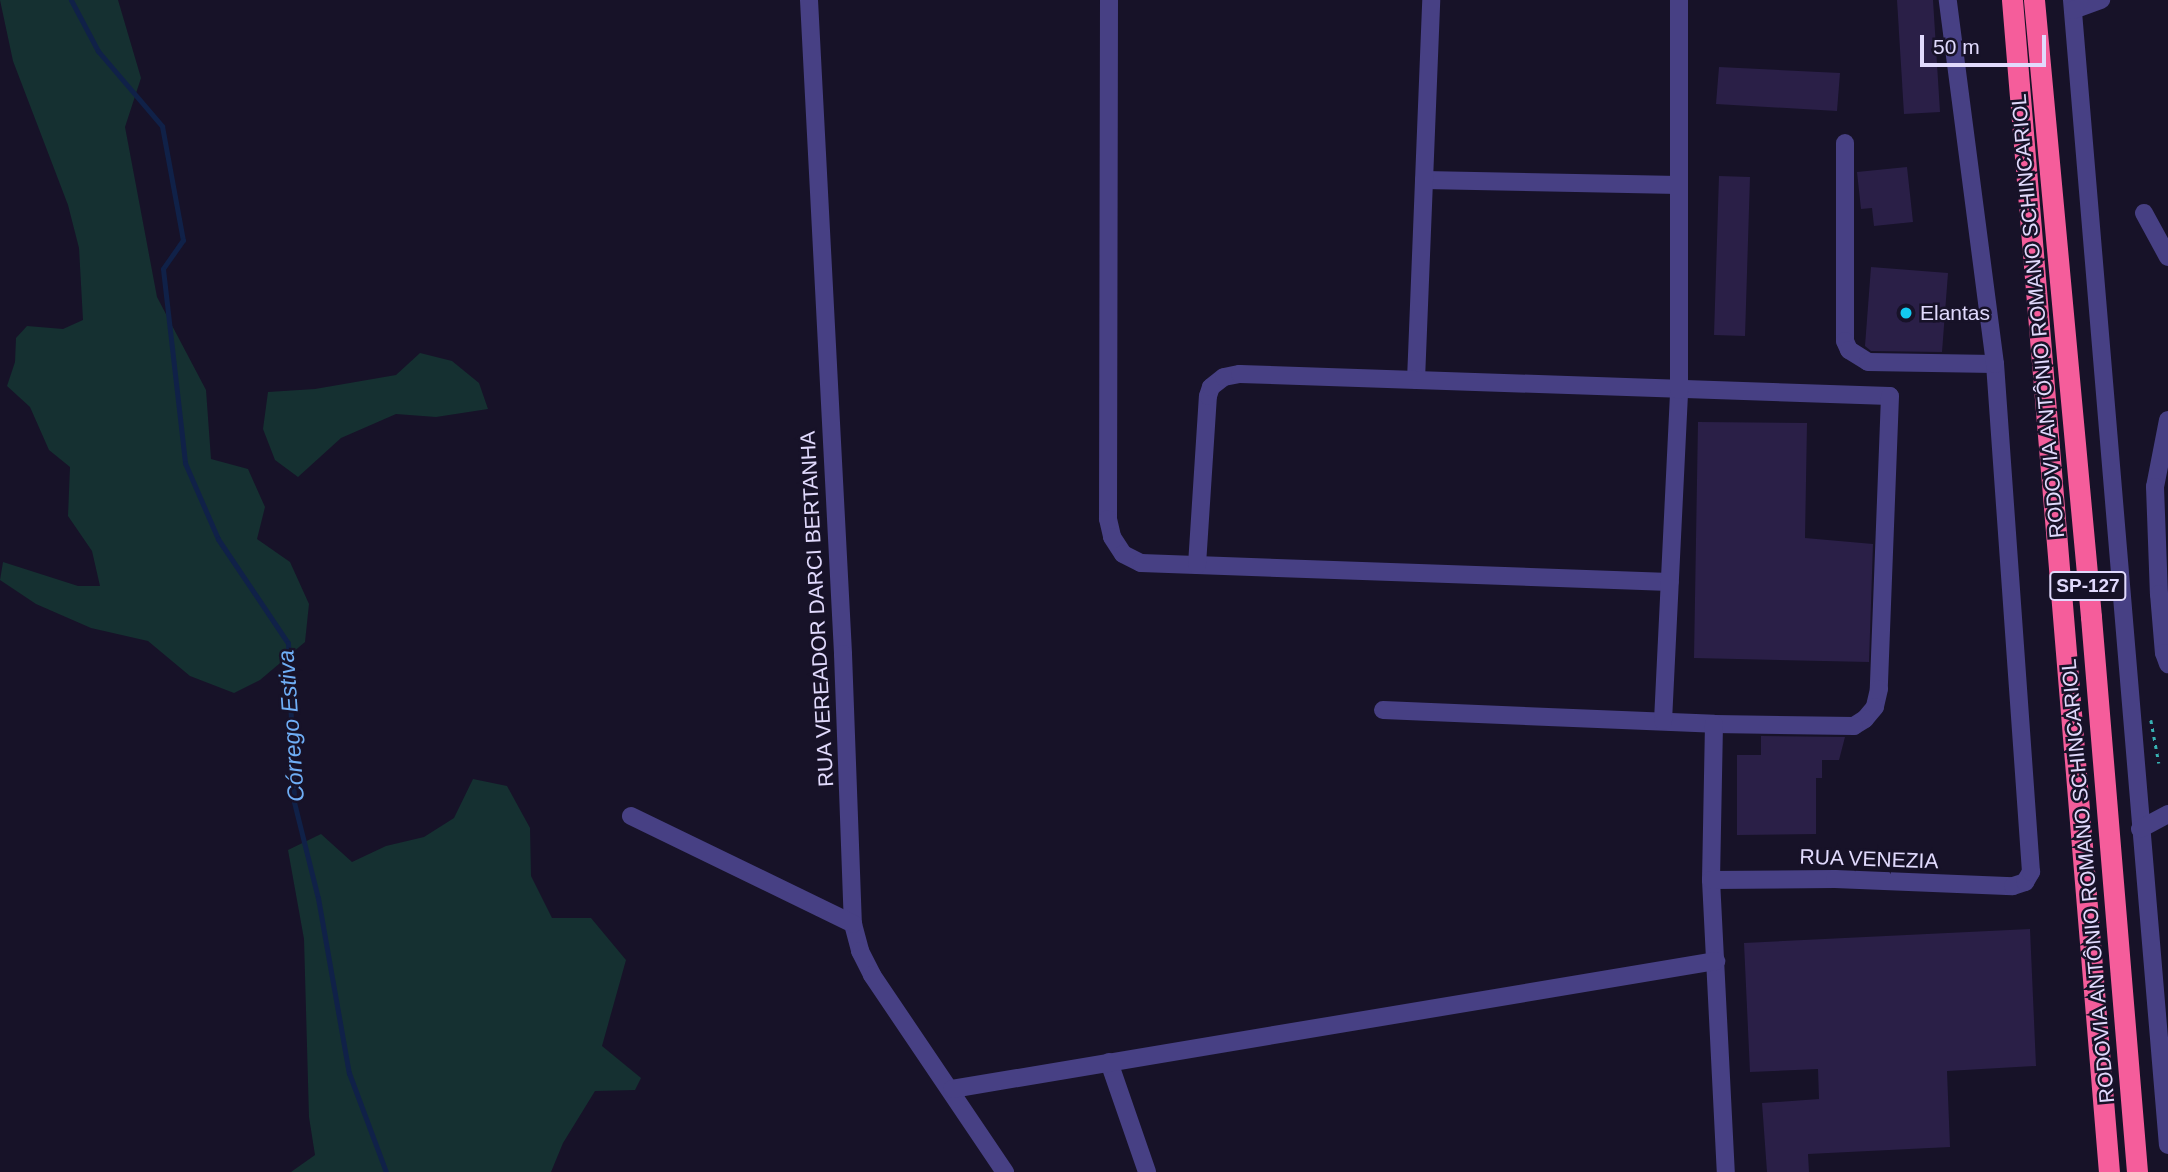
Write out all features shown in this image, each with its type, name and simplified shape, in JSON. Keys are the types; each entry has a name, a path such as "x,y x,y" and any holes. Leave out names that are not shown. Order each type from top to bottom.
{"highway":[{"name":"RODOVIA ANTÔNIO ROMANO SCHINCARIOL","path":"2011,0 2109,1172"},
{"name":"RODOVIA ANTÔNIO ROMANO SCHINCARIOL","path":"2034,0 2092,631 2137,1172"}],"street":[{"name":"RUA VEREADOR DARCI BERTANHA","path":"809,0 844,654 853,924 860,951 872,975 952,1089 1005,1172"},
{"path":"1109,0 1108,519 1112,537 1123,554 1141,563 1670,582"},
{"path":"1416,380 1431,0"},
{"path":"1663,721 1679,390 1679,0"},
{"path":"1844,143 1845,341 1849,350 1868,362 1995,364 1948,0"},
{"path":"2101,0 2072,5 2168,1145"},
{"path":"1424,180 1679,185"},
{"path":"2144,213 2168,257"},
{"name":"RUA VENEZIA","path":"1711,880 1835,879 2012,886 2025,882 2031,873 1995,364"},
{"path":"1197,565 1208,396 1218,382 1240,374 1890,396 1879,689 1875,707 1866,719 1854,726 1714,724 1383,710"},
{"path":"2168,420 2155,487 2162,629 2168,664"},
{"path":"1714,724 1711,880 1726,1172"},
{"path":"2140,829 2168,814"},
{"path":"632,816 853,924"},
{"path":"952,1089 1716,961"},
{"path":"1109,1062 1147,1172"}],"green space":[{"path":"0,0 118,0 141,78 125,127 157,297 206,390 211,459 248,469 265,507 257,539 290,562 309,604 305,642 260,680 234,693 190,676 148,641 91,628 36,604 0,580 3,562 78,586 100,586 92,551 68,516 70,467 49,450 30,407 7,386 15,362 16,338 27,326 63,329 83,320 79,248 68,205 13,61"},
{"path":"420,353 452,361 479,383 488,409 436,417 396,414 341,438 298,477 275,460 263,429 268,392 315,389 396,375"},
{"path":"473,779 507,786 530,828 531,876 552,918 591,918 626,960 602,1046 641,1078 635,1090 595,1091 563,1143 551,1172 291,1172 315,1155 309,1117 304,939 288,850 321,834 352,862 386,846 424,837 454,818"}],"building":[{"path":"1897,0 1933,0 1940,112 1904,114"},
{"path":"1719,67 1840,73 1837,111 1716,104"},
{"path":"1907,167 1913,222 1874,226 1872,208 1861,209 1857,172"},
{"path":"1719,176 1750,177 1745,336 1714,335"},
{"name":"Elantas","path":"1871,267 1948,273 1942,352 1871,351 1865,346"},
{"path":"1698,422 1807,423 1805,538 1873,544 1869,662 1694,658"},
{"path":"1761,736 1845,737 1839,760 1822,760 1822,778 1816,778 1816,834 1737,835 1737,755 1761,755"},
{"path":"2030,929 2036,1066 1947,1071 1950,1147 1808,1154 1809,1172 1767,1172 1762,1103 1819,1099 1818,1069 1750,1072 1744,943"}],"waterway":[{"name":"Córrego Estiva","path":"71,0 98,51 162,126 183,240 163,269 185,463 218,539 288,643 294,802 318,898 349,1073 386,1172"}],"place":[{"name":"Elantas","path":"1906,313"}]}
